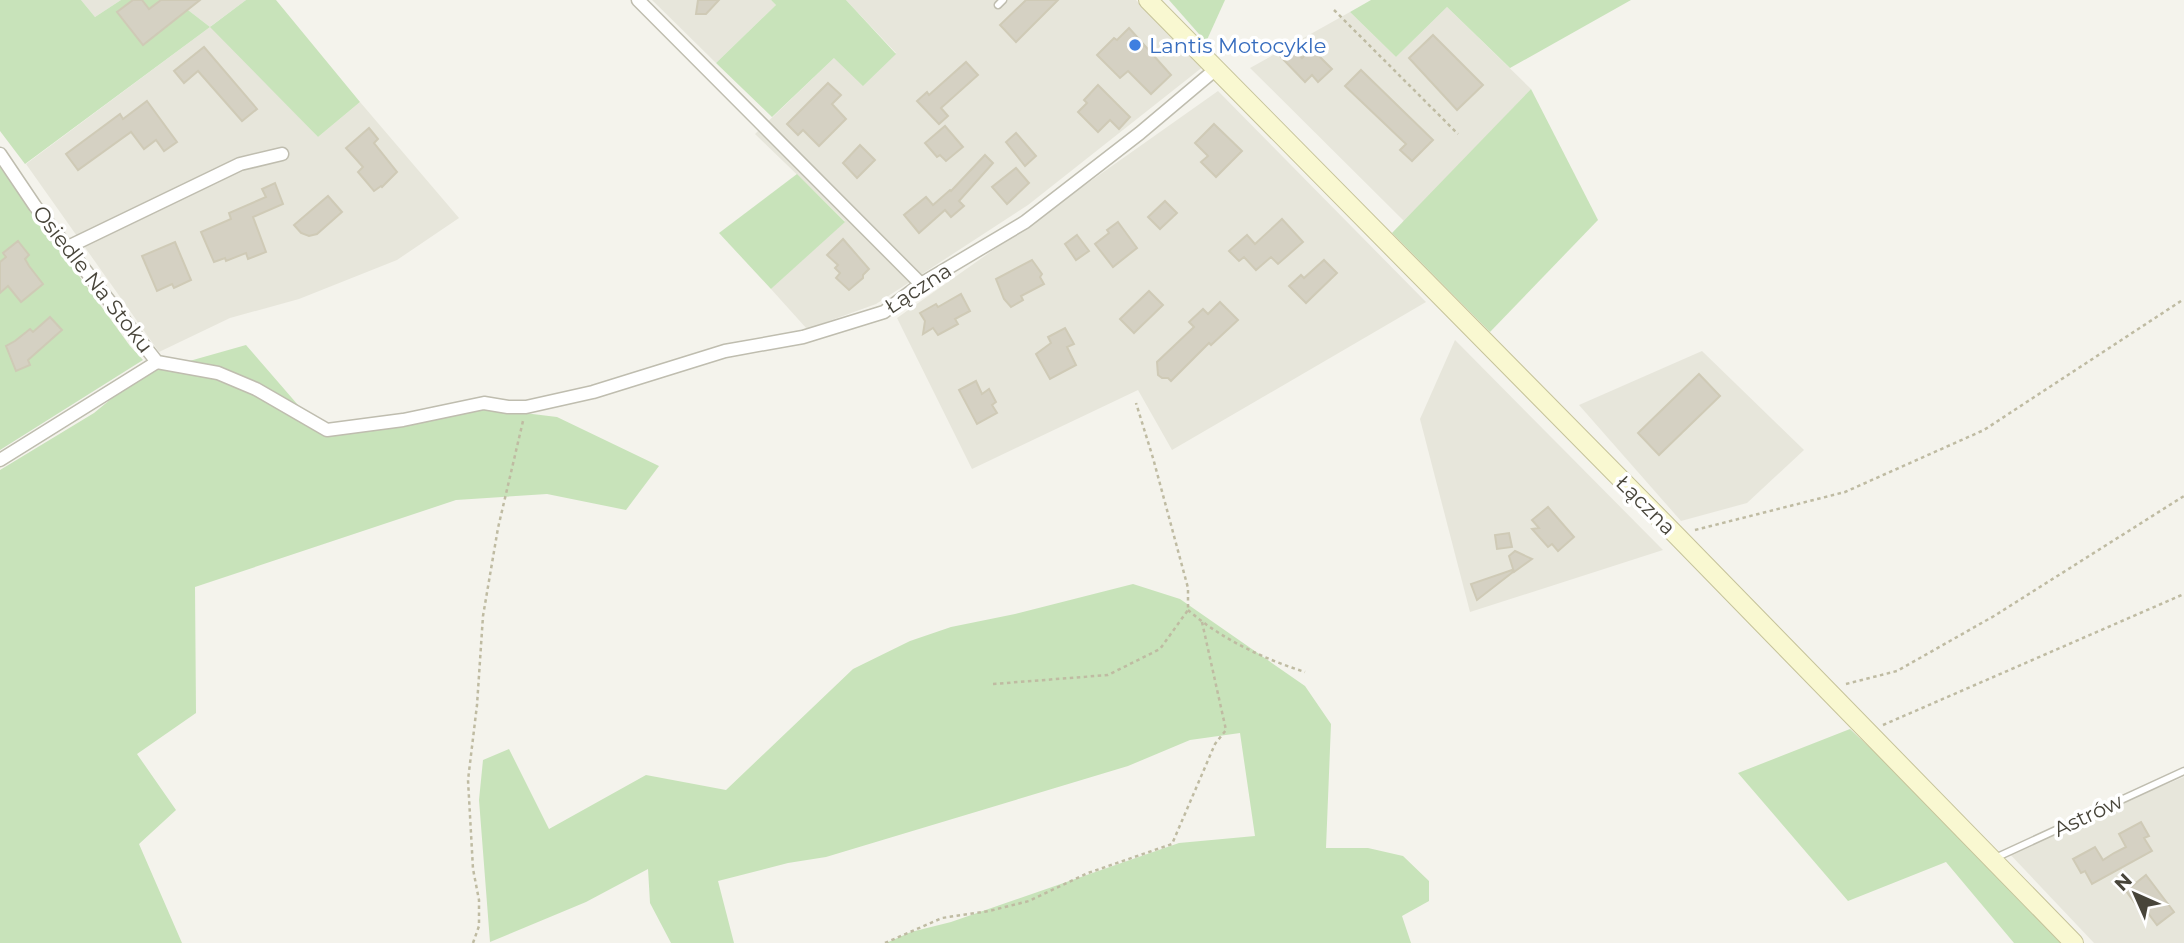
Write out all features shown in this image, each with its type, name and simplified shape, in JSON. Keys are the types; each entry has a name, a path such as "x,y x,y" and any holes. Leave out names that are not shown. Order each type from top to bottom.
{"street":[{"path":"638,0 921,284"},
{"name":"Łączna","path":"1148,0 2074,943"},
{"name":"Łączna","path":"526,407 593,392 725,351 803,337 884,312 921,284 1025,222 1140,133 1216,69"},
{"name":"Osiedle Na Stoku","path":"0,154 35,206 157,362 218,373 256,389 327,429 403,420 484,403 526,407"},
{"path":"68,247 240,164 282,154"},
{"path":"0,460 157,362"}],"lane":[{"name":"Astrów","path":"1991,859 2184,771"}],"path":[{"path":"1334,10 1458,134"},
{"path":"1676,535 1845,492 1984,430 2184,299"},
{"path":"993,684 1108,675 1160,649 1188,610 1188,589 1136,403"},
{"path":"473,943 479,926 479,900 471,847 468,779 477,705 483,616 498,528 526,407"},
{"path":"1825,690 1897,671 1994,616 2184,496"},
{"path":"1867,732 2184,594"},
{"path":"1188,610 1202,622 1273,662 1305,672"},
{"path":"885,943 942,918 989,911 1029,901 1088,873 1172,844 1215,744 1226,730 1202,622"}],"shaded area":[{"path":"81,0 121,0 95,17"},
{"path":"175,0 246,0 211,26 318,137 360,102 459,218 397,260 299,299 230,318 159,352 26,164 210,27"},
{"path":"652,0 771,0 776,5 716,63"},
{"path":"846,0 1136,0 1204,66 1028,205 876,304 807,329 771,289 845,221 755,134 835,57 896,53"},
{"path":"1447,7 1531,89 1405,222 1250,68 1350,12 1396,57"},
{"path":"1218,91 1426,302 1172,450 1138,390 972,469 897,318"},
{"path":"1455,340 1663,550 1470,612 1420,419"},
{"path":"1702,351 1804,450 1747,503 1681,521 1579,405"},
{"path":"2184,777 2184,943 2094,943 2006,850"}],"green space":[{"path":"0,0 81,0 95,17 121,0 175,0 210,27 25,164 0,131"},
{"path":"246,0 276,0 360,102 318,137 210,27"},
{"path":"771,0 846,0 896,54 863,86 834,58 772,117 716,63 776,5"},
{"path":"1169,0 1225,0 1206,42"},
{"path":"1371,0 1631,0 1510,68 1447,7 1396,57 1350,12"},
{"path":"1531,89 1598,220 1490,332 1392,233"},
{"path":"0,167 130,346 143,360 0,450"},
{"path":"797,174 845,222 771,289 719,233"},
{"path":"246,345 324,435 450,404 557,417 659,466 626,510 547,494 456,500 195,587 196,713 137,754 176,810 139,844 182,943 0,943 0,470 94,413 140,375"},
{"path":"1133,584 1180,599 1305,686 1331,724 1326,848 1368,848 1403,856 1429,881 1429,901 1402,916 1411,943 886,943 911,932 951,922 1179,843 1255,836 1240,733 1190,740 1128,766 826,857 788,863 718,881 734,943 671,943 650,903 648,869 586,902 490,942 479,800 483,760 509,749 549,829 646,775 726,790 853,669 910,641 951,627"},
{"path":"1850,729 1910,785 2061,943 2014,943 1946,862 1848,901 1738,773"}],"building":[{"path":"133,0 142,0 149,9 161,0 200,0 143,45 117,12"},
{"path":"698,0 719,0 706,14 696,14"},
{"path":"1026,0 1058,0 1016,42 1000,25"},
{"path":"1129,28 1171,75 1151,94 1128,71 1120,78 1097,55"},
{"path":"1433,35 1483,85 1457,110 1409,58"},
{"path":"1290,46 1302,58 1312,49 1332,69 1318,82 1312,75 1305,82 1280,56"},
{"path":"204,47 257,109 242,121 198,71 184,83 174,71"},
{"path":"966,62 978,75 941,108 948,116 939,124 917,101 927,92 929,95"},
{"path":"1361,70 1433,140 1412,161 1400,150 1406,144 1345,86"},
{"path":"828,83 841,95 832,104 846,119 819,146 803,130 798,135 787,124"},
{"path":"1098,85 1130,117 1119,129 1110,120 1098,132 1078,112 1087,103 1084,100"},
{"path":"147,101 177,142 164,151 156,140 144,149 131,132 78,170 66,154 120,114 123,119"},
{"path":"1214,124 1242,151 1216,177 1201,162 1208,156 1195,143"},
{"path":"945,126 963,147 946,161 940,155 937,157 925,143"},
{"path":"369,128 378,139 374,143 397,172 374,191 358,172 363,167 346,148"},
{"path":"1016,133 1036,156 1025,166 1006,142"},
{"path":"860,145 875,160 857,178 843,163"},
{"path":"985,155 993,163 959,201 964,206 951,217 945,210 919,233 904,215 926,197 933,205 951,191"},
{"path":"1016,168 1029,183 1007,204 992,187"},
{"path":"275,183 283,204 253,217 266,252 248,259 246,253 226,261 225,258 214,262 201,232 231,219 229,213 266,197 262,189"},
{"path":"328,196 342,212 317,234 309,236 301,233 294,225"},
{"path":"1165,201 1177,213 1160,229 1148,217"},
{"path":"1282,219 1303,242 1278,264 1271,257 1256,270 1244,257 1239,261 1229,251 1247,235 1255,244"},
{"path":"1118,222 1137,248 1113,267 1095,244"},
{"path":"1077,235 1089,251 1076,260 1065,244"},
{"path":"843,239 869,269 849,290 836,278 840,273 835,268 838,265 827,255"},
{"path":"18,241 29,255 25,259 29,266 43,284 21,302 8,286 0,293 0,262 6,257 3,253"},
{"path":"175,242 191,280 174,288 172,284 157,291 142,256"},
{"path":"1032,260 1042,274 1040,277 1044,284 1021,296 1023,300 1011,307 1004,299 996,279"},
{"path":"1324,260 1337,273 1306,303 1289,286 1301,275 1304,278"},
{"path":"1149,291 1163,305 1134,333 1120,319"},
{"path":"961,294 970,311 955,319 958,324 938,335 933,328 923,334 925,321 920,313 936,304 938,307"},
{"path":"1220,302 1238,320 1211,345 1209,343 1171,381 1158,375 1157,362 1194,327 1189,322 1203,309 1208,314"},
{"path":"50,317 62,330 28,360 30,365 16,371 6,346 30,329 33,332"},
{"path":"1065,328 1074,344 1067,347 1076,365 1050,379 1036,354 1051,343 1048,337"},
{"path":"1699,374 1720,396 1659,455 1638,433"},
{"path":"976,381 982,394 989,389 996,402 992,405 997,413 977,424 959,390"},
{"path":"1548,507 1574,537 1558,551 1552,544 1548,547 1532,529 1539,528 1532,520"},
{"path":"1509,533 1512,547 1497,549 1495,535"},
{"path":"1515,551 1532,559 1514,572 1509,556"},
{"path":"1512,570 1513,572 1477,600 1471,584"},
{"path":"2141,822 2149,836 2144,838 2152,851 2092,884 2085,871 2081,873 2073,859 2095,847 2103,860 2126,847 2119,834"},
{"path":"2146,875 2174,912 2157,925 2144,908 2140,910 2126,891"}],"place":[{"name":"Lantis Motocykle","path":"1135,45"}]}
